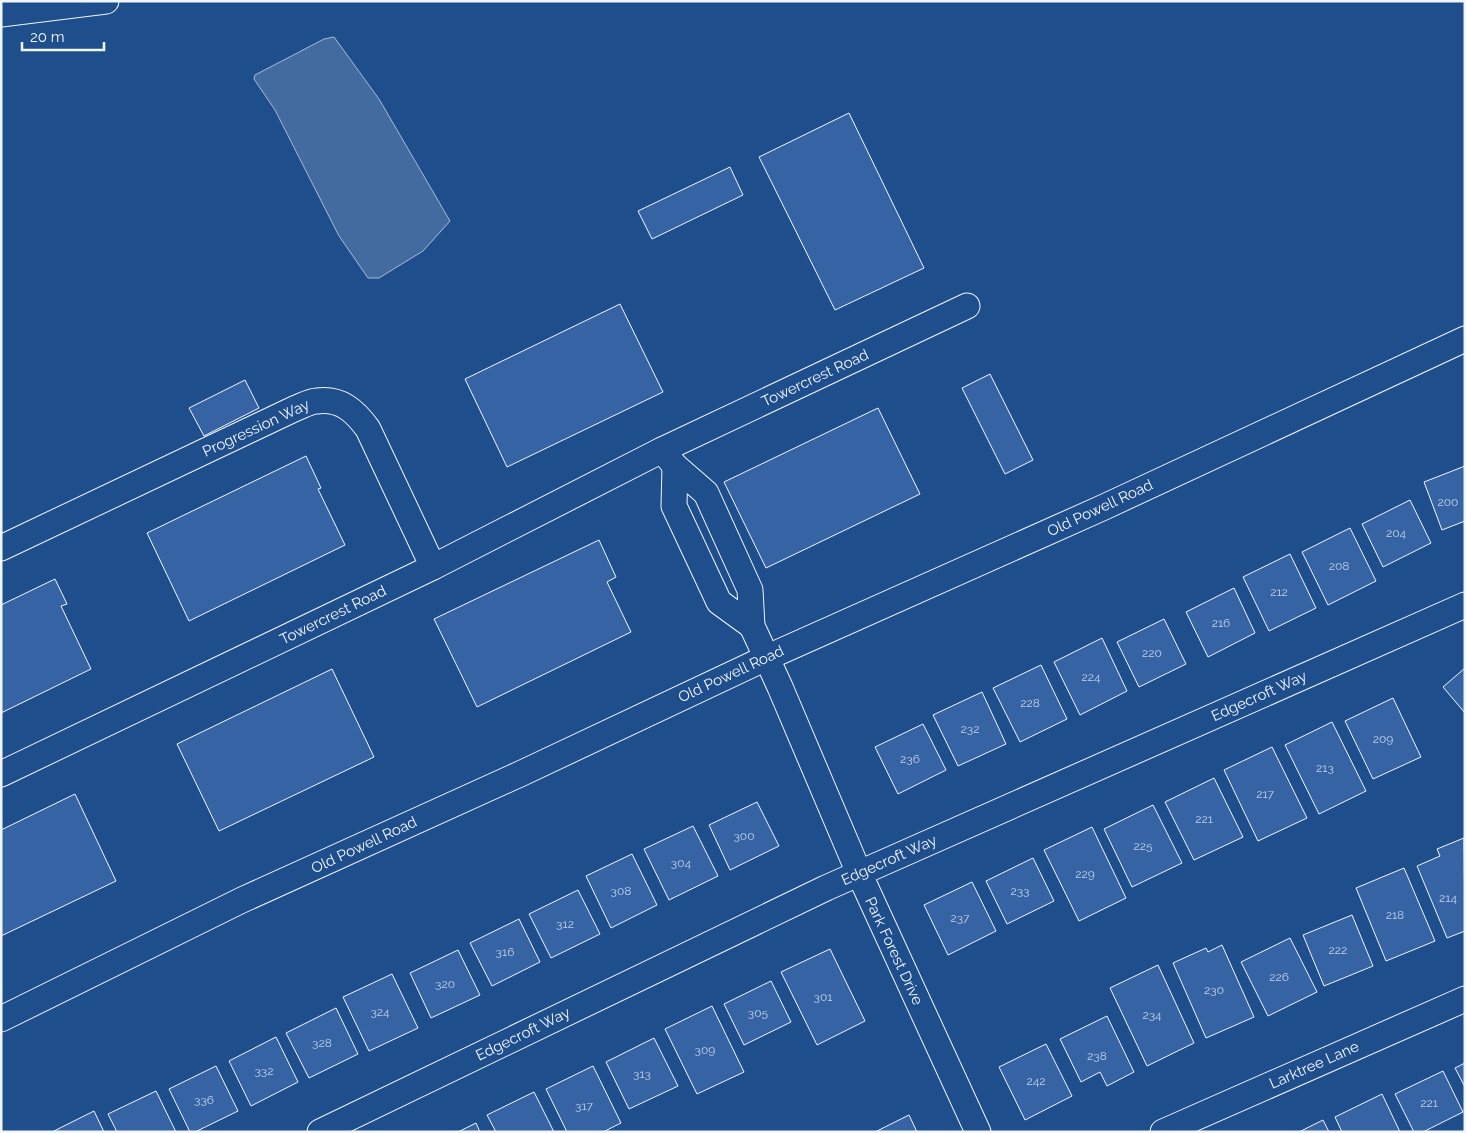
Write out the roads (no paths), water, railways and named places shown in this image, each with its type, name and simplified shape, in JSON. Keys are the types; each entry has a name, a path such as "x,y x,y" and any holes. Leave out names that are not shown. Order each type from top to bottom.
{"street":[{"path":"1,14 106,1"},
{"name":"Towercrest Road","path":"1,774 433,567 669,458 967,306"},
{"name":"Old Powell Road","path":"1,1019 242,900 520,774 766,658 1102,508 1465,338"},
{"name":"Progression Way","path":"1,548 294,409 316,400 325,400 346,405 359,416 368,429 433,567"},
{"path":"669,458 674,506 719,602 752,626"},
{"path":"669,458 706,493 750,590 752,626 766,658"},
{"name":"Edgecroft Way","path":"320,1132 858,873 1465,605"},
{"name":"Park Forest Drive","path":"766,658 858,873 978,1132"},
{"name":"Larktree Lane","path":"1163,1132 1465,999"}],"water":[{"path":"334,37 379,99 450,221 423,251 379,278 368,278 339,236 275,110 254,79 255,75 324,39"}]}
